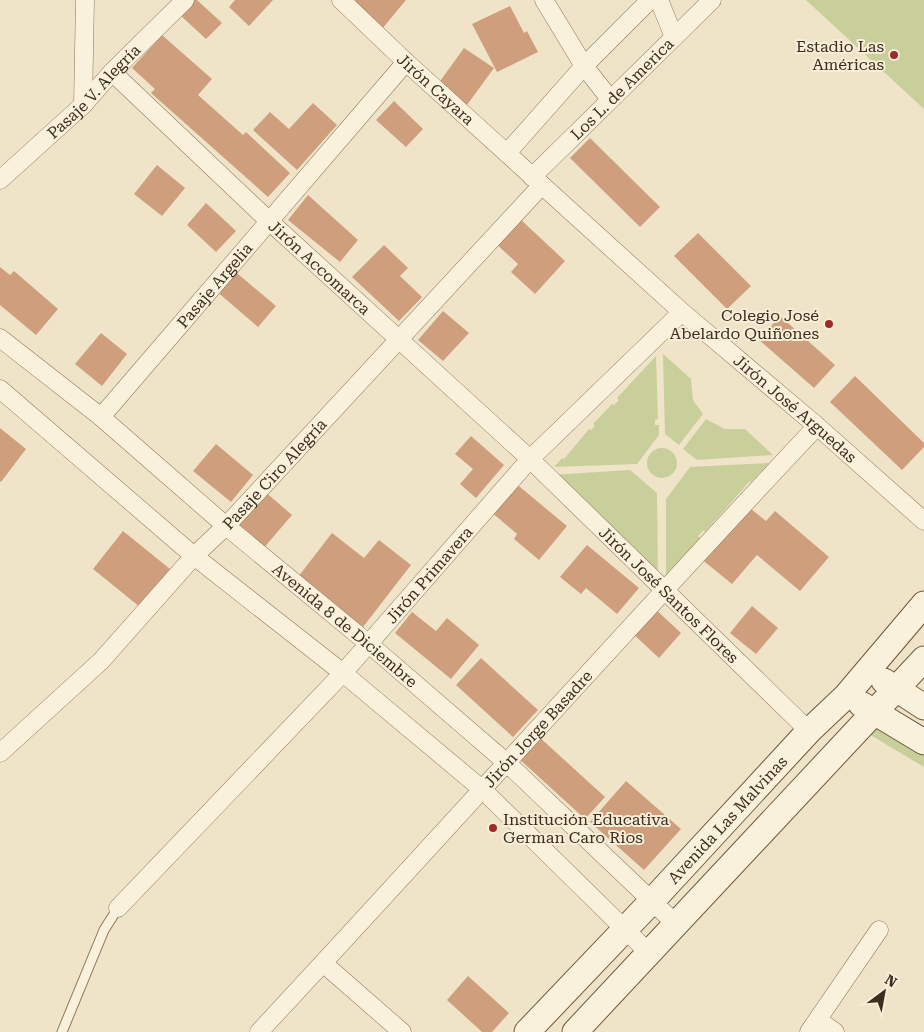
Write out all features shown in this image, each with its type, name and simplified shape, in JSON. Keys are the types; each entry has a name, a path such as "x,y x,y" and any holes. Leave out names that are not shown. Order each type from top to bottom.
{"street":[{"path":"83,105 84,0"},
{"name":"Pasaje V. Alegría","path":"0,180 83,105 112,72 185,0"},
{"name":"Jirón Cayara","path":"340,0 537,181"},
{"path":"544,0 584,66 610,99"},
{"path":"507,153 584,66 650,0"},
{"path":"659,0 674,37"},
{"name":"Los L. de America","path":"537,181 610,99 674,37 705,3"},
{"name":"Pasaje Argelia","path":"102,417 268,220 406,62"},
{"name":"Jirón Accomarca","path":"112,72 268,220 530,459"},
{"name":"Jirón José Arguedas","path":"537,181 682,312 818,426 924,521"},
{"name":"Pasaje Ciro Alegría","path":"2,746 101,661 194,556 226,526 399,340 537,181"},
{"name":"Jirón Primavera","path":"118,908 343,673 530,459 682,312"},
{"name":"Avenida 8 de Diciembre","path":"0,338 102,417 226,526 369,644 507,762 677,925"},
{"path":"0,389 194,556 343,673 483,790 649,953"},
{"name":"Jirón Jorge Basadre","path":"259,1032 483,790 665,588 818,426"},
{"name":"Jirón José Santos Flores","path":"530,459 665,588 809,730"},
{"name":"Avenida Las Malvinas","path":"527,1032 652,901 809,730 846,696 924,604"},
{"path":"575,1032 924,659"},
{"path":"868,669 896,690 924,707"},
{"path":"846,696 924,742"},
{"path":"835,1032 813,1026 879,930"},
{"path":"323,963 402,1032"}],"lane":[{"path":"62,1032 104,930 118,908"}],"green space":[{"name":"Estadio Las Américas","path":"806,0 924,0 924,109"},
{"path":"663,354 691,379 693,400 703,414 679,445 665,434"},
{"path":"656,356 658,419 655,420 655,425 659,425 659,435 637,464 554,467 562,458 564,459 589,429 591,430 595,426 593,424 612,404 614,405 619,400 617,398"},
{"path":"706,419 725,429 745,429 773,455 697,460 683,449"},
{"path":"662,448 668,449 676,457 676,469 668,477 662,478 656,477 648,469 647,463 648,457 656,449"},
{"path":"769,463 750,481 705,532 704,530 698,536 700,538 666,575 666,499 690,467"},
{"path":"630,470 657,493 658,574 550,475"},
{"path":"860,718 924,753 924,767 857,727"}],"building":[{"path":"193,0 197,0 222,23 206,39 180,15"},
{"path":"235,0 273,0 249,26 229,7"},
{"path":"356,0 406,0 382,29 352,4"},
{"path":"510,6 524,33 527,31 538,52 497,72 472,24"},
{"path":"162,35 212,79 198,95 243,135 246,132 290,173 268,197 151,93 155,89 132,68"},
{"path":"464,48 494,68 467,105 438,84"},
{"path":"394,101 423,129 406,147 376,120"},
{"path":"313,103 337,125 297,170 253,130 270,112 289,129"},
{"path":"590,138 660,207 640,227 570,158"},
{"path":"157,165 185,188 162,216 134,194"},
{"path":"308,195 358,240 340,262 288,220"},
{"path":"206,203 236,231 216,252 187,225"},
{"path":"519,218 565,261 535,294 511,272 518,264 495,243"},
{"path":"698,233 751,286 727,309 674,256"},
{"path":"384,245 408,268 400,276 422,297 399,321 352,277"},
{"path":"0,267 10,275 14,271 58,309 36,335 0,305"},
{"path":"232,269 276,306 258,327 215,290"},
{"path":"443,311 469,333 443,361 418,340"},
{"path":"780,316 835,365 814,388 759,340"},
{"path":"101,333 127,354 102,386 75,364"},
{"path":"855,376 924,443 924,447 902,470 830,402"},
{"path":"0,428 26,449 1,482 0,481"},
{"path":"471,436 504,465 476,498 460,484 473,469 455,454"},
{"path":"216,444 253,475 231,502 193,471"},
{"path":"514,482 567,526 539,560 514,539 517,534 490,511"},
{"path":"263,490 292,515 262,550 233,525"},
{"path":"745,504 766,521 775,511 829,557 800,591 757,555 732,584 700,558"},
{"path":"123,531 170,569 140,607 93,569"},
{"path":"332,533 364,558 379,540 411,565 363,627 298,577"},
{"path":"587,545 639,588 617,614 586,588 581,594 560,577"},
{"path":"752,606 778,628 756,654 730,633"},
{"path":"653,607 681,633 659,658 631,632"},
{"path":"412,612 436,631 447,618 479,645 451,679 395,633"},
{"path":"481,658 538,710 513,737 456,685"},
{"path":"537,735 605,797 585,819 517,757"},
{"path":"626,781 681,829 644,870 590,822"},
{"path":"468,976 509,1013 492,1032 482,1032 447,1000"}],"place":[{"name":"Estadio Las Américas","path":"894,55"},
{"name":"Colegio José Abelardo Quiñones","path":"829,324"},
{"name":"Institución Educativa German Caro Rios","path":"493,828"}]}
